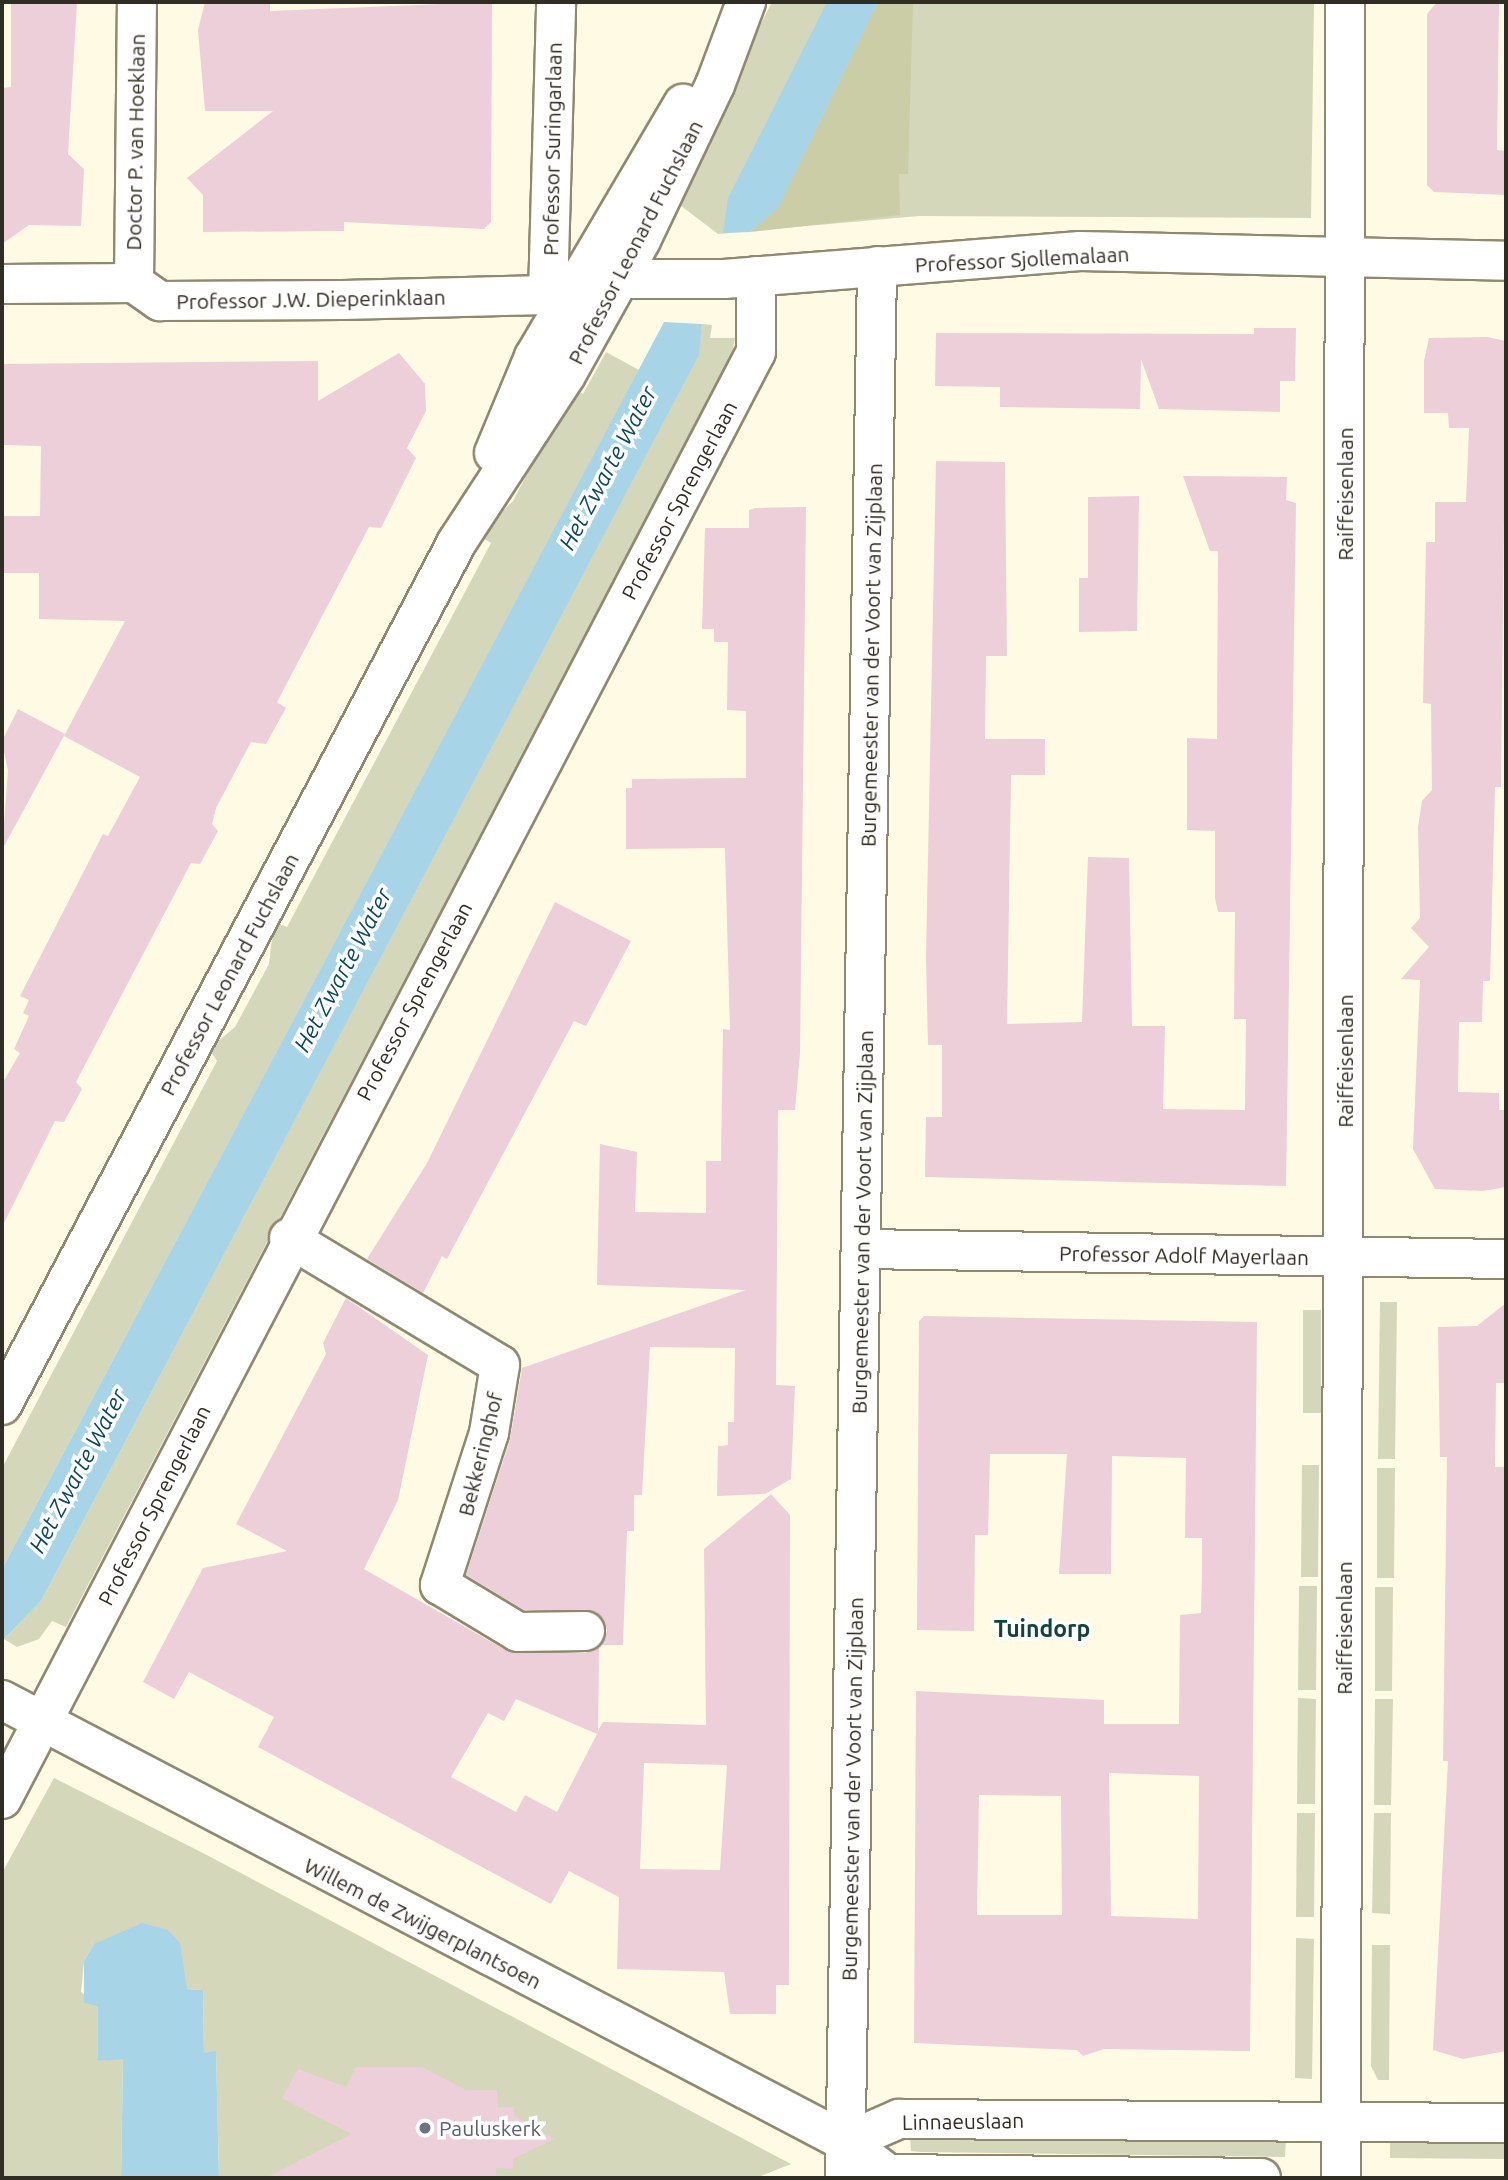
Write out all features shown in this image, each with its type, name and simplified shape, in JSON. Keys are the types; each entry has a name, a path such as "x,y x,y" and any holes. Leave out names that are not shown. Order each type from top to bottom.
{"street":[{"name":"Doctor P. van Hoeklaan","path":"134,283 136,2"},
{"name":"Professor Suringarlaan","path":"556,2 564,287"},
{"name":"Professor Leonard Fuchslaan","path":"2,1405 457,542 619,281 715,85 746,2 564,287 457,542"},
{"name":"Raiffeisenlaan","path":"1343,2120 1345,2"},
{"name":"Professor Sjollemalaan","path":"564,287 619,281 756,276 1080,251 1506,261"},
{"name":"Burgemeester van der Voort van Zijplaan","path":"846,2160 877,266"},
{"name":"Professor Sprengerlaan","path":"2,1799 44,1722 289,1238 756,352 756,276"},
{"path":"2,284 134,283"},
{"name":"Professor J.W. Dieperinklaan","path":"134,283 160,301 564,287"},
{"name":"Bekkeringhof","path":"289,1238 500,1365 489,1433 440,1585 518,1632 585,1632"},
{"name":"Professor Adolf Mayerlaan","path":"861,1249 1506,1259"},
{"name":"Willem de Zwijgerplantsoen","path":"2,1700 846,2160"},
{"name":"Linnaeuslaan","path":"846,2160 899,2119 1506,2123"},
{"path":"1340,2178 1343,2120"},
{"path":"846,2160 888,2174 1261,2178"}],"green space":[{"path":"772,2 1314,2 1311,218 919,216 718,234 672,199"},
{"path":"878,2 913,2 908,174 899,174 900,215 750,232 778,208"},
{"path":"702,324 712,325 710,338 735,338 732,353 66,1627 52,1621 39,1639 17,1647 4,1639 41,1601 698,356"},
{"path":"606,352 639,370 2,1569 2,1468 217,1061 209,1049 235,1027 269,964 273,929 277,923 287,927 491,543 481,537 483,530 513,501 571,389 583,394"},
{"path":"1380,1302 1397,1302 1395,1459 1378,1459"},
{"path":"1303,1310 1321,1310 1321,1413 1303,1413"},
{"path":"1302,1465 1319,1465 1318,1577 1301,1577"},
{"path":"1377,1468 1395,1468 1394,1578 1377,1578"},
{"path":"1299,1586 1317,1586 1316,1690 1298,1690"},
{"path":"1375,1587 1393,1587 1392,1691 1375,1691"},
{"path":"1298,1698 1316,1699 1315,1804 1297,1804"},
{"path":"1375,1699 1393,1699 1391,1805 1374,1805"},
{"path":"54,1778 201,1852 791,2164 756,2178 219,2178 216,2052 204,2054 203,1990 187,1989 94,1944 84,1961 81,1992 98,2005 98,2061 123,2058 121,2178 2,2178 2,1873"},
{"path":"1297,1813 1315,1813 1314,1917 1296,1917"},
{"path":"1374,1813 1391,1813 1390,1914 1372,1913"},
{"path":"1296,1938 1314,1939 1312,2079 1295,2078"},
{"path":"1372,1945 1390,1945 1389,2080 1378,2080 1371,2066"},
{"path":"910,2133 1286,2137 1285,2157 921,2152 911,2151"},
{"path":"1390,2138 1506,2139 1506,2159 1390,2158"}],"water":[{"path":"827,2 878,2 778,208 750,232 723,233 728,198"},
{"name":"Het Zwarte Water","path":"664,322 702,324 699,355 41,1601 4,1639 2,1569"},
{"path":"142,1923 168,1930 180,1943 187,1989 203,1990 204,2053 216,2051 219,2178 121,2178 123,2059 98,2061 98,2006 84,2003 84,1961 94,1944"}],"building":[{"path":"11,2 77,2 68,154 84,169 81,226 29,225 2,244 2,88 11,87"},
{"path":"205,2 270,2 270,11 492,2 491,222 484,229 344,222 344,231 203,232 203,195 187,178 273,111 205,111 198,30"},
{"path":"1437,2 1499,2 1497,150 1506,151 1506,195 1434,192 1427,185 1427,14"},
{"path":"1254,328 1296,328 1295,381 1280,381 1280,412 1159,409 1141,359 1140,409 1000,407 1000,387 935,386 936,333 1254,334"},
{"path":"1487,337 1506,341 1501,787 1495,787 1490,981 1483,981 1482,1022 1459,1022 1458,1092 1499,1093 1499,1110 1506,1110 1506,1187 1483,1191 1435,1189 1413,1149 1420,980 1401,979 1429,947 1411,928 1420,918 1418,827 1422,801 1432,790 1431,704 1423,703 1426,542 1435,542 1435,502 1466,502 1469,428 1449,428 1448,413 1424,413 1424,361 1429,338"},
{"path":"399,353 425,384 426,411 407,448 416,458 381,528 369,527 277,702 286,708 266,744 251,742 216,808 212,824 218,831 200,864 191,863 76,1082 82,1089 64,1122 55,1121 2,1227 2,1084 20,1053 14,1049 29,1016 23,1013 29,1000 20,996 103,834 108,836 140,777 64,736 125,621 39,619 39,573 2,573 2,516 40,516 41,446 2,445 2,364 318,361 318,401"},
{"path":"936,461 1005,462 1007,656 986,656 985,739 1045,739 1045,775 1011,775 1007,1024 1082,1022 1088,857 1129,858 1132,1026 1165,1026 1163,1109 1245,1110 1246,1019 1234,1019 1235,912 1218,912 1215,898 1215,831 1187,830 1187,738 1217,739 1218,551 1210,551 1183,476 1287,477 1286,500 1296,503 1286,1186 925,1177 926,1117 942,1117 942,1045 928,1045 926,958"},
{"path":"1139,496 1137,631 1079,632 1079,578 1088,578 1088,497"},
{"path":"806,507 800,1053 795,1110 778,1110 776,1385 795,1386 791,1479 765,1494 717,1496 718,1446 728,1445 728,1422 734,1422 735,1348 650,1347 642,1495 634,1495 634,1531 627,1531 623,1645 601,1645 607,1630 595,1612 524,1610 466,1575 510,1440 522,1368 746,1290 597,1285 600,1144 637,1152 635,1212 706,1213 706,1161 721,1161 723,1029 730,1030 725,848 626,849 626,788 632,788 632,779 746,778 746,711 727,710 728,642 714,642 714,629 702,629 705,528 749,528 749,510 755,508"},
{"path":"18,709 65,734 2,850 8,771 2,741"},
{"path":"555,902 631,941 586,1026 574,1021 447,1259 442,1256 423,1293 367,1259 427,1163"},
{"path":"346,1298 428,1355 398,1500 364,1569 507,1651 585,1653 599,1647 598,1731 603,1722 706,1725 704,1549 771,1494 790,1515 789,1985 776,1985 776,2014 730,2014 724,1972 617,1969 619,1897 569,1871 551,1904 258,1747 274,1717 189,1672 174,1699 143,1682 203,1568 287,1551 236,1524 326,1354 323,1343","holes":["516,1699 597,1734 557,1812 525,1795 516,1812 451,1777 488,1713 504,1721","644,1763 727,1765 720,1870 640,1869"]},
{"path":"1506,1303 1506,1383 1496,1383 1495,1467 1504,1467 1506,2051 1463,2059 1433,2050 1448,1761 1443,1761 1447,1457 1440,1457 1438,1327 1477,1326"},
{"path":"924,1316 1257,1322 1250,2051 1104,2049 1083,2056 1077,2050 914,2043 916,1691 1104,1700 1104,1724 1179,1724 1180,1615 1201,1613 1202,1575 1202,1538 1185,1538 1186,1458 1112,1456 1111,1574 1059,1574 1067,1454 990,1454 988,1535 975,1535 974,1631 917,1630 919,1321","holes":["1109,1773 1199,1776 1198,1919 1111,1916","979,1795 1061,1796 1062,1915 977,1915"]},
{"name":"Pauluskerk","path":"356,2067 422,2067 466,2090 497,2090 498,2107 514,2107 514,2116 554,2139 513,2159 513,2169 496,2168 496,2178 266,2178 351,2134 282,2098 298,2069 346,2087"}],"place":[{"name":"Pauluskerk","path":"425,2128"}],"district":[{"name":"Tuindorp","path":"1042,1629"}]}
